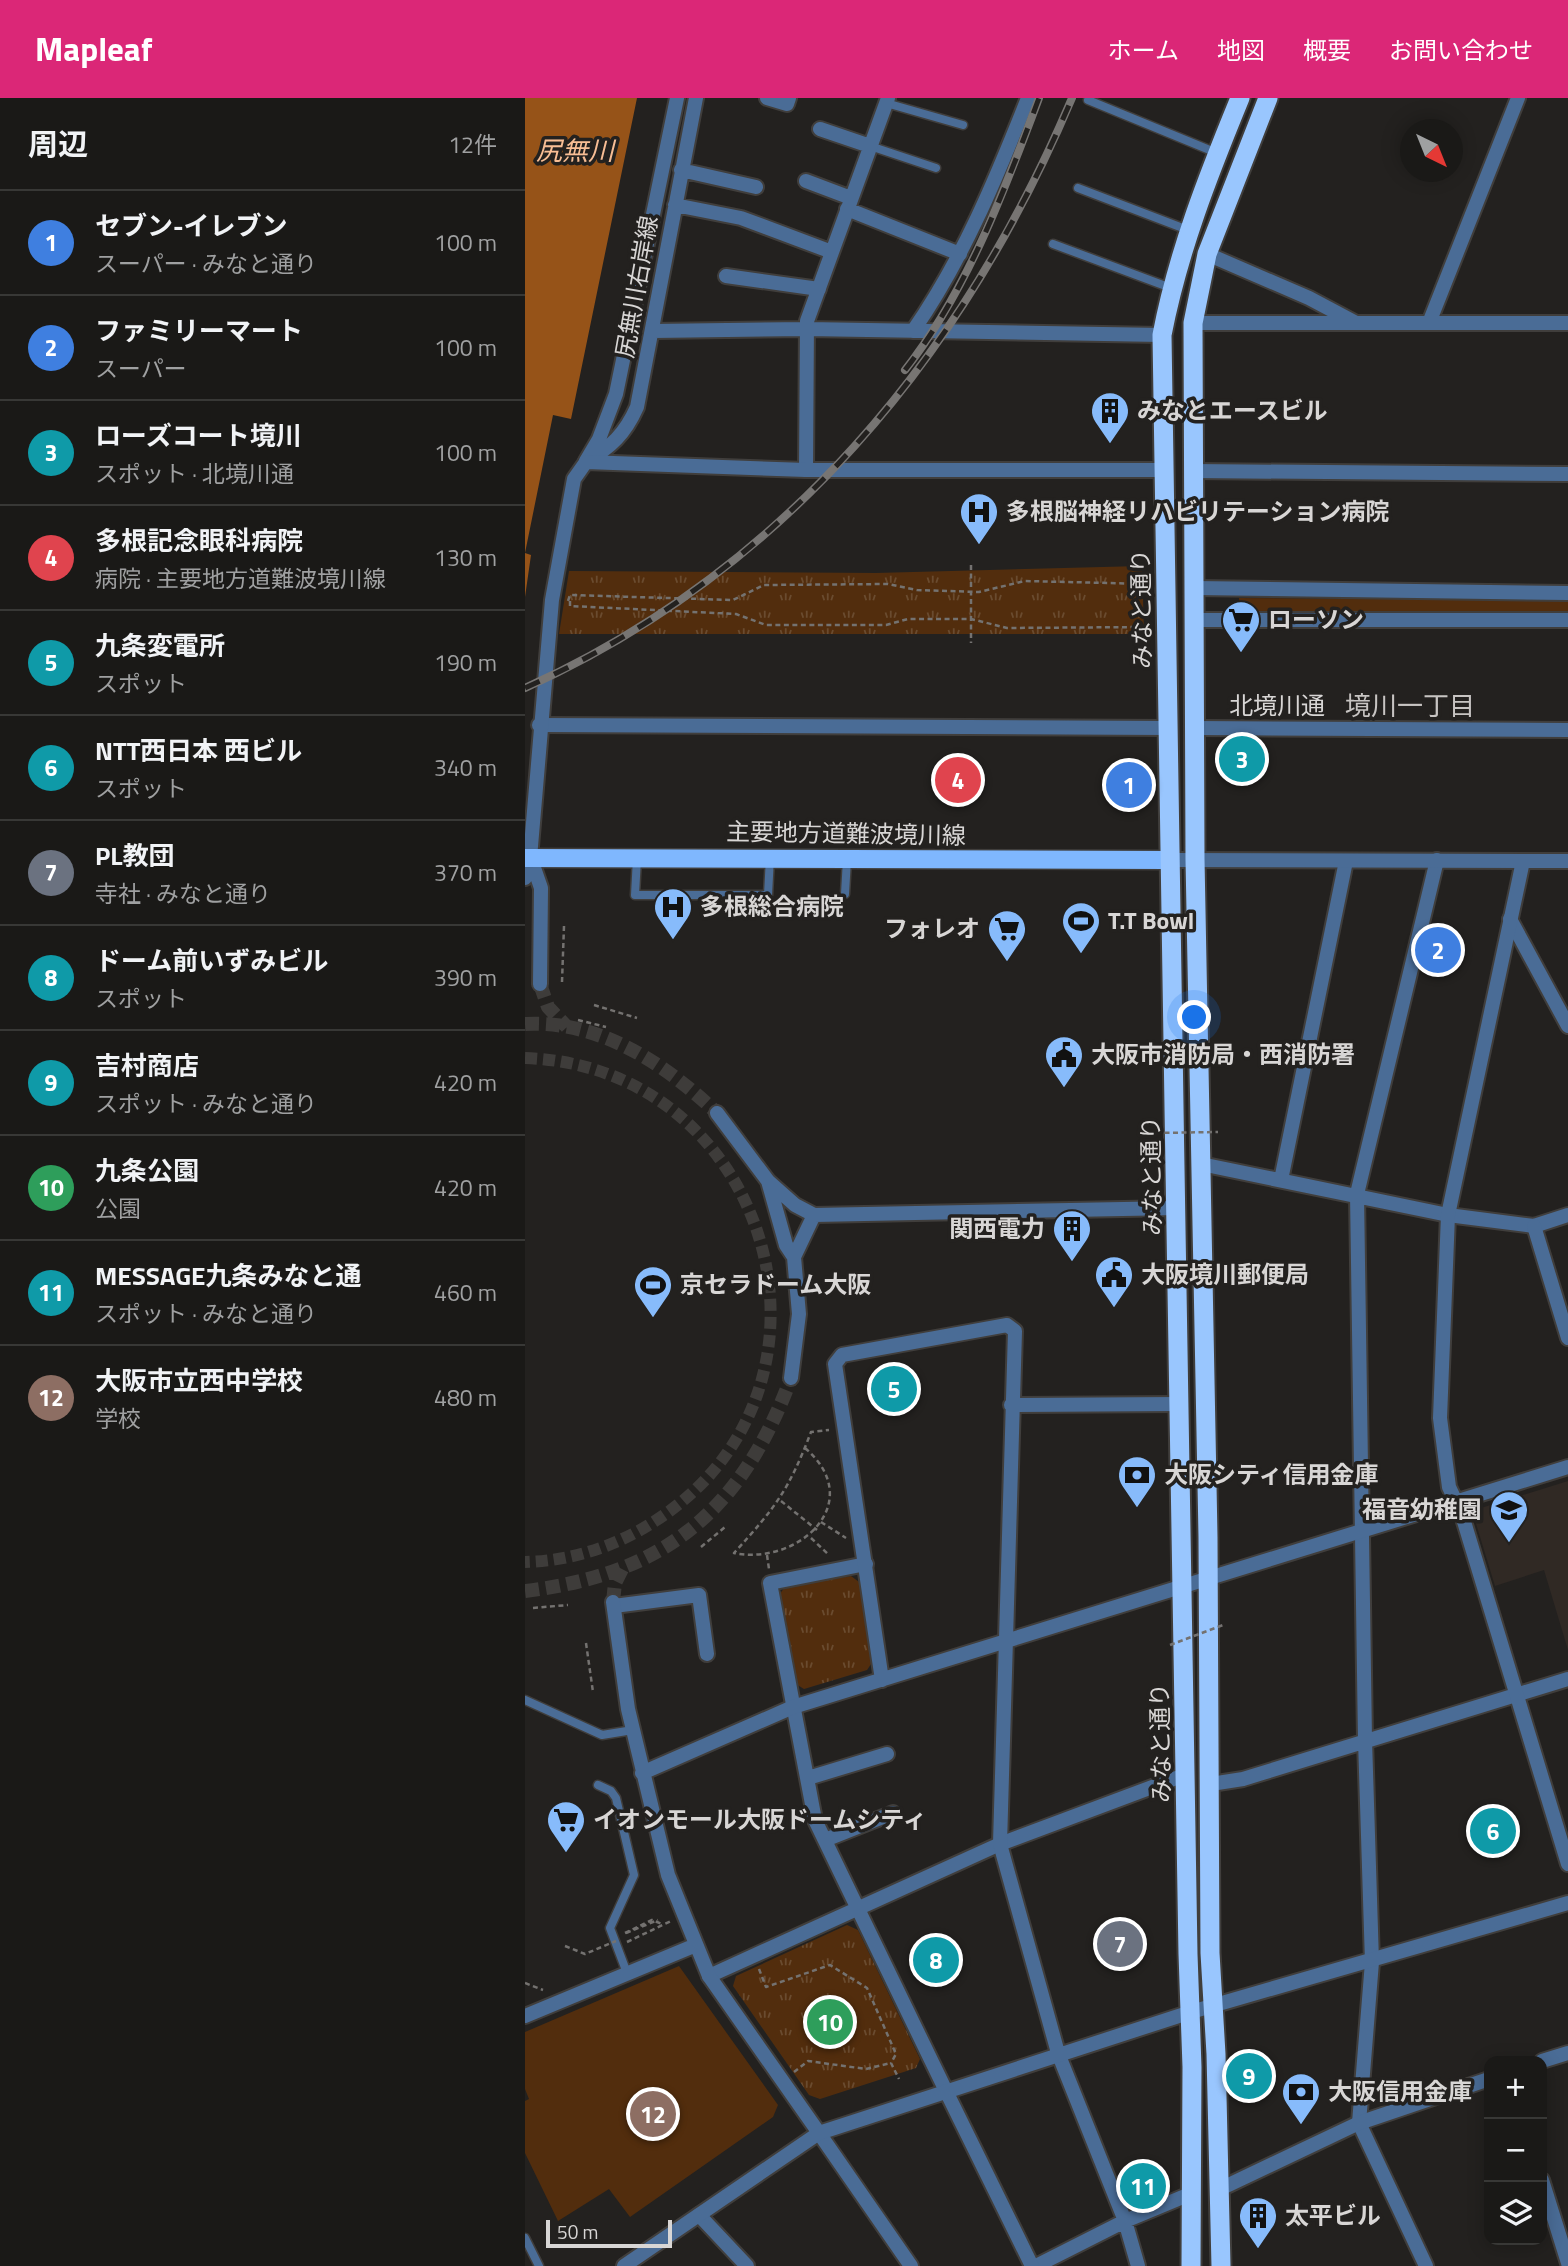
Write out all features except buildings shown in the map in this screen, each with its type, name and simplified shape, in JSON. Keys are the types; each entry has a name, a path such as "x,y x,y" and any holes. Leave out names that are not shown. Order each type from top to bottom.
{"highway":[{"name":"みなと通り","path":"1191,2266 1191,2012 1168,860 1169,729 1162,335 1171,289 1188,230 1240,98"},
{"name":"みなと通り","path":"1221,2266 1210,1953 1209,1579 1195,859 1193,323 1207,254 1268,98"}],"main road":[{"name":"主要地方道難波境川線","path":"528,858 1168,860"}],"street":[{"name":"尻無川右岸線","path":"528,858 552,600 574,479 586,462 610,412 677,98"},
{"name":"尻無川右岸線","path":"586,462 609,448 627,430 637,407 696,98"},
{"path":"767,98 787,104 789,98"},
{"path":"913,331 960,254 1028,98"},
{"path":"1429,323 1518,98"},
{"path":"806,470 807,329 887,100"},
{"path":"820,129 870,146"},
{"path":"681,170 756,187"},
{"path":"806,181 960,254"},
{"path":"675,205 741,218 832,252"},
{"path":"1207,254 1309,298 1356,323"},
{"path":"726,276 819,289"},
{"path":"1193,323 1568,323"},
{"path":"653,331 807,329 1162,335"},
{"path":"586,462 806,470 1164,470"},
{"path":"1192,471 1568,474"},
{"path":"1194,589 1568,593"},
{"path":"1194,620 1568,620"},
{"path":"539,725 1169,729"},
{"name":"北境川通","path":"1196,728 1568,730"},
{"path":"525,878 528,858"},
{"path":"528,858 541,888 540,984"},
{"path":"1168,860 1568,861"},
{"path":"1426,2266 1359,2123 1372,1962 1365,1740 1357,1194 1437,860"},
{"path":"1280,1180 1346,861"},
{"path":"1523,861 1448,1215 1440,1418 1449,1487 1462,1515 1568,1864"},
{"path":"1510,919 1568,1027"},
{"path":"717,1113 768,1181 796,1205 814,1215 1177,1208"},
{"path":"1201,1164 1357,1194 1448,1215 1534,1226 1568,1215"},
{"path":"768,1181 786,1245 794,1257 799,1314 792,1378"},
{"path":"794,1257 814,1215"},
{"path":"1534,1226 1564,1310 1568,1338"},
{"path":"882,1680 847,1429 835,1364 842,1355 1007,1325 1015,1331 1000,1844 1058,2053 1125,2221 1138,2266"},
{"path":"1011,1405 1179,1404"},
{"path":"642,1773 793,1707 1568,1467"},
{"path":"865,1557 845,1569 769,1583 815,1820 1034,2266 1125,2221 1190,2194"},
{"path":"707,1654 699,1595 614,1604 624,1686 642,1773 668,1875 709,1976 911,2266"},
{"path":"1211,1784 1243,1779 1568,1679"},
{"path":"808,1778 887,1754"},
{"path":"709,1976 1000,1844 1187,1774"},
{"path":"825,1840 893,1813"},
{"path":"624,2266 819,2133 1058,2053 1191,2012 1372,1962 1568,1903"},
{"path":"525,2016 696,1944"},
{"path":"1547,2059 1568,2053"},
{"path":"1220,2189 1359,2123 1484,2081"},
{"path":"1543,2182 1568,2263"},
{"path":"699,2215 747,2266"}],"lane":[{"path":"887,100 963,125"},
{"path":"1088,100 1218,153"},
{"path":"870,146 936,168"},
{"path":"1078,188 1188,230"},
{"path":"1053,244 1171,289"},
{"path":"637,857 635,895 768,895 769,858"},
{"path":"845,894 847,859"},
{"path":"525,1700 602,1735 633,1730"},
{"path":"598,1785 611,1791 616,1798 634,1875 610,1928 627,1973"},
{"path":"525,2238 539,2266"}],"path":[{"path":"971,565 971,643"},
{"path":"1149,584 1025,581 971,592 917,590 888,584 764,585 733,600 570,595 570,606 736,614 766,625 886,625 908,619 971,619 1007,628 1150,627"},
{"path":"552,600 570,601"},
{"path":"562,982 564,926"},
{"path":"594,1004 637,1018"},
{"path":"578,1020 606,1027"},
{"path":"1156,1133 1218,1132"},
{"path":"805,1448 821,1465 828,1483 828,1502 817,1530 791,1548 768,1555 752,1557 734,1553 780,1501 811,1432 847,1429"},
{"path":"780,1501 817,1530"},
{"path":"821,1522 865,1557"},
{"path":"701,1547 725,1527"},
{"path":"810,1537 845,1569"},
{"path":"533,1608 568,1605"},
{"path":"1170,1645 1223,1625"},
{"path":"586,1643 593,1692"},
{"path":"653,1922 626,1933 658,1920 662,1924"},
{"path":"625,1942 656,1930 670,1921"},
{"path":"565,1946 585,1954 616,1941"},
{"path":"754,1955 766,1987 830,1965 867,1988 896,2054 891,2063 866,2069 809,2061 791,2074"},
{"path":"526,1983 543,1990"},
{"path":"891,2063 899,2080"}],"shaded area":[{"path":"1568,1481 1568,1650 1544,1570 1495,1586 1474,1517 1481,1508"}],"green space":[{"path":"1142,566 1144,634 559,634 569,571 876,573"},
{"path":"1239,598 1568,600 1568,613 1240,611"},
{"path":"851,1576 859,1582 873,1661 867,1670 804,1689 796,1684 779,1595 785,1587"},
{"path":"847,1925 858,1930 920,2059 916,2068 820,2099 809,2095 733,1986 736,1976"},
{"path":"679,1966 778,2105 773,2117 630,2217 609,2189 558,2221 525,2153 525,2101 529,2099 525,2089 525,2032"}],"water":[{"name":"尻無川","path":"525,98 637,98 571,419 553,415 525,553"},
{"path":"525,553 531,555 525,597"}],"tunnel":[{"path":"540,984 548,1007 567,1027"},
{"path":"525,1024 579,1029 605,1037 653,1062 717,1113"},
{"path":"525,1058 610,1075 678,1115 729,1173 761,1243 771,1318 757,1394 720,1463 655,1521 625,1538 576,1555 525,1562"},
{"path":"525,1591 575,1582 619,1569 658,1551 693,1528 722,1499 749,1465 791,1378"},
{"path":"613,1602 615,1583 622,1569"}],"railway":[{"path":"905,370 947,307 982,240 1039,98"},
{"path":"525,688 618,640 704,583 783,518 855,446 919,367 977,283 1028,193 1072,98"}],"place":[{"name":"みなとエースビル","path":"1110,445"},
{"name":"多根脳神経リハビリテーション病院","path":"979,546"},
{"name":"ローソン","path":"1241,654"},
{"name":"ローズコート境川","path":"1242,759"},
{"name":"多根記念眼科病院","path":"958,780"},
{"name":"セブン-イレブン","path":"1129,785"},
{"name":"多根総合病院","path":"673,941"},
{"name":"ファミリーマート","path":"1438,950"},
{"name":"T.T Bowl","path":"1081,955"},
{"name":"フォレオ","path":"1007,963"},
{"name":"大阪市消防局・西消防署","path":"1064,1089"},
{"name":"関西電力","path":"1072,1263"},
{"name":"大阪境川郵便局","path":"1114,1309"},
{"name":"京セラドーム大阪","path":"653,1319"},
{"name":"九条変電所","path":"894,1389"},
{"name":"大阪シティ信用金庫","path":"1137,1509"},
{"name":"福音幼稚園","path":"1509,1544"},
{"name":"NTT西日本 西ビル","path":"1493,1831"},
{"name":"イオンモール大阪ドームシティ","path":"566,1854"},
{"name":"PL教団","path":"1120,1944"},
{"name":"ドーム前いずみビル","path":"936,1960"},
{"name":"九条公園","path":"830,2022"},
{"name":"吉村商店","path":"1249,2076"},
{"name":"大阪市立西中学校","path":"653,2114"},
{"name":"大阪信用金庫","path":"1301,2126"},
{"name":"MESSAGE九条みなと通","path":"1143,2186"},
{"name":"太平ビル","path":"1258,2250"}],"district":[{"name":"境川一丁目","path":"1410,706"}]}
